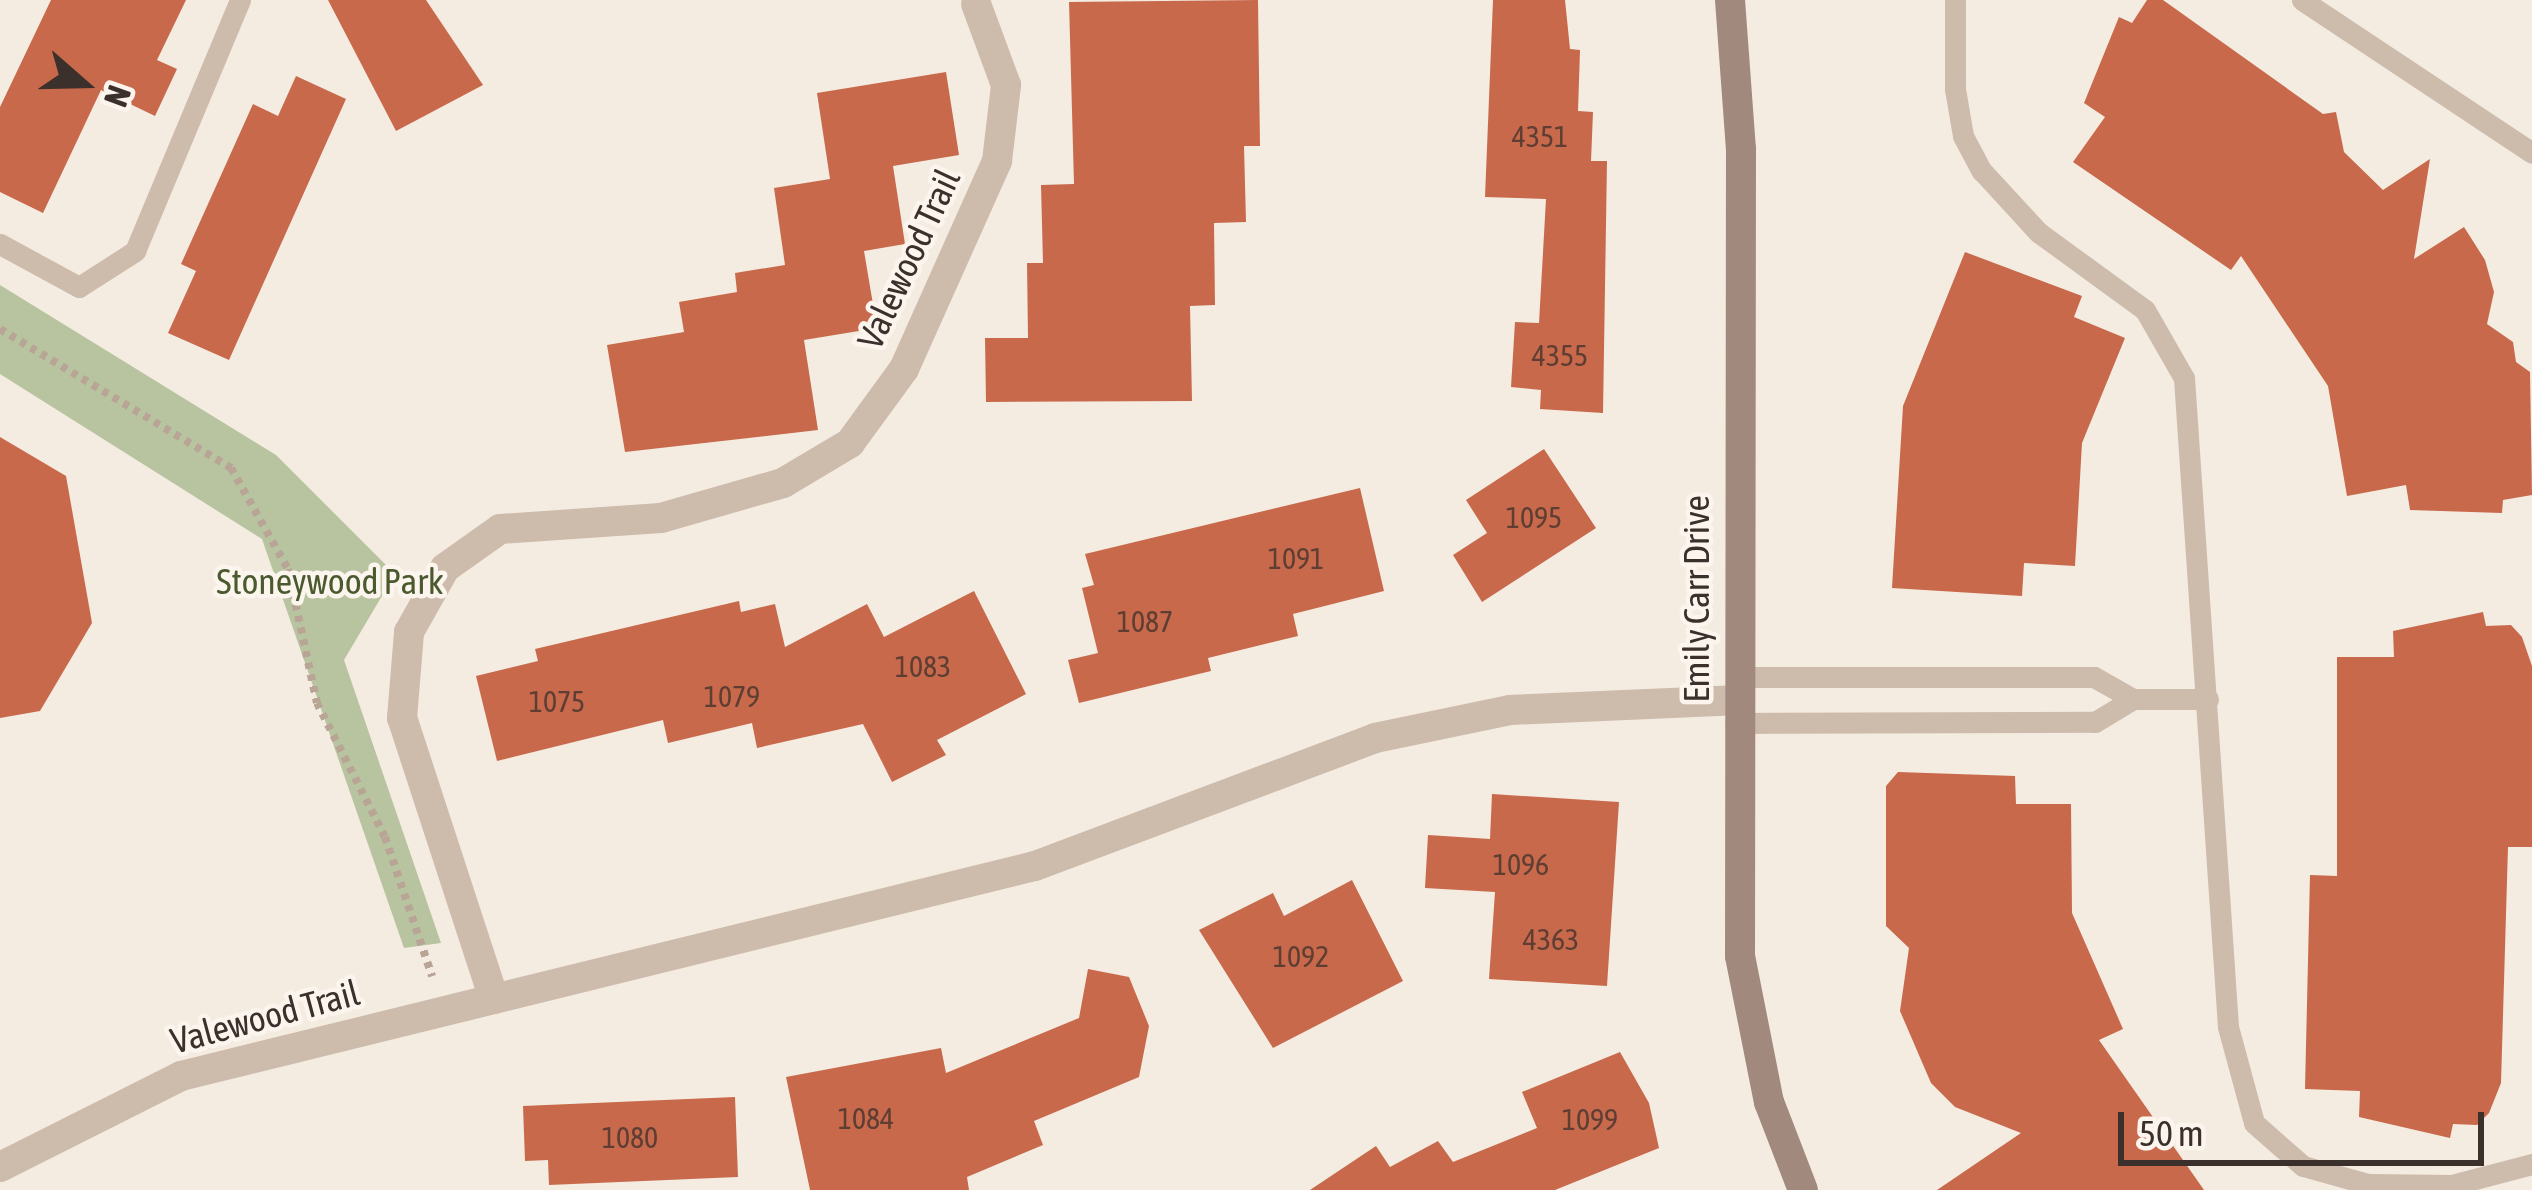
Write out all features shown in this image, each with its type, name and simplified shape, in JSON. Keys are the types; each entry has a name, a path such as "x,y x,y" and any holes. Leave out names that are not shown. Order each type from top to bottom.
{"street":[{"name":"Emily Carr Drive","path":"1730,0 1741,149 1735,700 1739,956 1769,1102 1802,1190"},
{"name":"Valewood Trail","path":"494,999 402,718 409,632 445,568 500,530 661,518 783,483 850,443 904,369 997,161 1006,85 976,4"},
{"name":"Valewood Trail","path":"0,1167 181,1076 1035,866 1375,738 1510,710 1735,700"}],"lane":[{"path":"0,244 79,287 135,251 240,0"},
{"path":"1955,0 1955,89 1963,136 1982,170 2038,232 2145,310 2184,378 2240,1084 2254,1123 2303,1166 2367,1187 2452,1186 2532,1164"},
{"path":"2302,0 2532,153"},
{"path":"1735,700 2094,677 2134,699 2208,699"},
{"path":"1735,700 2095,722 2134,699"}],"path":[{"path":"0,328 231,468 288,569 317,703 385,837 444,1011"}],"green space":[{"name":"Stoneywood Park","path":"0,285 276,455 395,574 344,660 441,943 404,948 262,539 0,374"}],"building":[{"path":"51,0 186,0 157,60 177,69 155,116 101,90 43,213 0,192 0,107"},
{"path":"328,0 426,0 483,85 396,131"},
{"path":"1258,0 1260,146 1244,146 1246,222 1214,223 1215,305 1190,306 1192,401 986,402 985,338 1028,338 1027,263 1043,263 1041,185 1074,184 1069,2"},
{"path":"1493,0 1565,0 1570,49 1580,50 1578,111 1593,112 1591,161 1607,161 1603,413 1540,409 1541,390 1511,387 1515,322 1539,323 1546,199 1485,197"},
{"path":"2147,0 2163,0 2323,114 2336,112 2344,152 2383,190 2430,159 2414,259 2464,227 2485,260 2494,292 2487,324 2513,342 2516,362 2530,372 2532,495 2503,500 2502,513 2410,510 2406,485 2347,496 2328,386 2241,256 2231,270 2073,162 2105,117 2084,103 2119,17 2132,23"},
{"path":"946,72 959,155 893,166 905,244 864,251 877,328 804,340 818,430 625,452 607,345 684,332 679,302 737,292 735,273 785,265 774,188 830,179 817,93"},
{"path":"296,76 346,99 229,360 168,333 196,271 181,264 253,104 278,116"},
{"path":"1965,252 2082,296 2074,317 2125,338 2082,443 2075,566 2024,563 2022,596 1892,588 1903,406"},
{"path":"0,437 66,476 92,623 40,711 0,718"},
{"path":"1544,449 1596,528 1482,602 1453,555 1487,533 1466,500"},
{"path":"1360,488 1384,591 1293,614 1298,636 1208,658 1211,671 1079,703 1068,660 1098,653 1082,588 1094,585 1085,554"},
{"path":"974,591 1026,694 937,740 946,755 892,782 863,724 757,748 752,723 668,743 663,720 497,761 476,676 538,661 535,649 739,601 741,612 775,604 785,647 867,604 884,637"},
{"path":"2483,612 2486,626 2511,625 2522,637 2532,666 2532,847 2508,847 2501,1083 2489,1113 2477,1125 2453,1124 2450,1138 2359,1117 2360,1091 2305,1089 2310,875 2337,876 2337,657 2394,657 2393,631"},
{"path":"1898,772 2015,776 2016,804 2071,804 2072,913 2123,1029 2099,1040 2204,1190 1937,1190 2021,1133 1955,1107 1931,1083 1900,1011 1909,948 1886,926 1886,786"},
{"path":"1492,794 1619,802 1607,986 1489,979 1495,892 1425,888 1428,835 1490,839"},
{"path":"1352,880 1403,981 1273,1048 1199,930 1273,893 1284,916"},
{"path":"1088,969 1129,977 1149,1026 1139,1077 1034,1121 1043,1145 967,1177 969,1190 810,1190 786,1077 941,1048 946,1073 1079,1018"},
{"path":"1620,1052 1649,1103 1659,1148 1555,1190 1310,1190 1376,1146 1390,1167 1438,1141 1453,1162 1537,1128 1522,1092"},
{"path":"735,1097 738,1177 549,1185 548,1160 525,1161 523,1106"}]}
